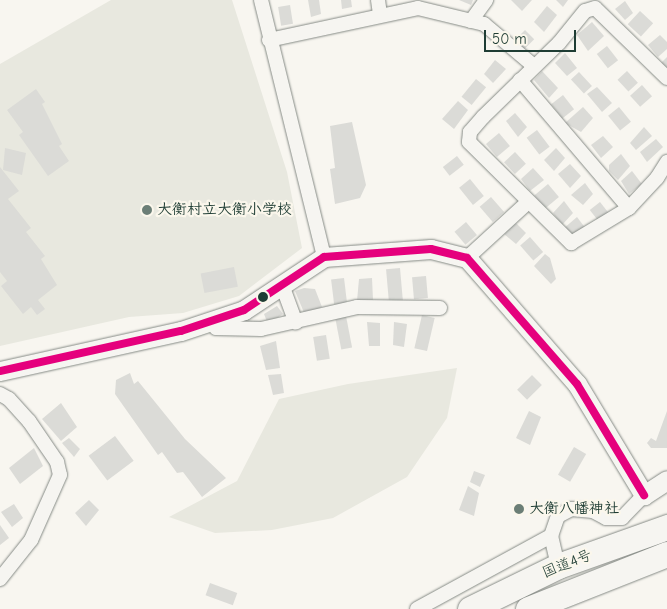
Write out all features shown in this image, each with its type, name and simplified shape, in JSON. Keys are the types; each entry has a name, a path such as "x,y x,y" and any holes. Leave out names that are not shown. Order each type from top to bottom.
{"highway":[{"name":"国道4号","path":"470,609 558,566 661,529"},
{"name":"国道4号","path":"528,609 660,556"}],"street":[{"path":"261,0 269,40 324,257"},
{"path":"378,0 380,15"},
{"path":"471,21 486,0"},
{"path":"269,40 418,8 484,24 534,66"},
{"path":"667,78 594,8 585,11 470,132 470,142 528,203 571,244 629,208 657,178 667,162"},
{"path":"520,80 629,208"},
{"path":"467,258 528,203"},
{"path":"0,371 181,331 244,310 324,257 431,250 467,258 577,384 644,495"},
{"path":"282,285 296,323"},
{"path":"212,321 216,328 261,329 296,323 357,307 440,308"},
{"path":"0,394 29,421 57,462 60,475 31,540 0,579"},
{"path":"558,566 551,536 554,522 564,512 593,510 606,518 622,518 644,495 667,480"},
{"path":"417,609 551,536"}],"shaded area":[{"name":"大衡村立大衡小学校","path":"111,0 232,0 287,172 302,248 239,296 183,313 129,317 0,346 0,64"},
{"path":"457,368 447,418 407,477 333,518 272,530 215,533 169,517 237,481 279,399 348,384"}],"building":[{"path":"308,0 319,0 321,14 311,17"},
{"path":"341,0 351,0 352,7 342,9"},
{"path":"459,0 473,0 471,5"},
{"path":"511,0 532,0 522,11"},
{"path":"556,0 568,0 563,7"},
{"path":"625,1 633,13 625,20 615,9"},
{"path":"290,5 293,24 281,26 278,7"},
{"path":"547,6 557,15 544,32 534,22"},
{"path":"640,11 653,23 641,36 628,24"},
{"path":"592,22 604,36 588,51 577,35"},
{"path":"525,30 534,39 521,52 512,43"},
{"path":"660,35 667,42 667,49 658,57 648,45"},
{"path":"607,46 618,60 608,68 597,54"},
{"path":"565,53 577,68 567,76 555,63"},
{"path":"667,57 667,70 661,63"},
{"path":"495,60 506,69 493,83 484,74"},
{"path":"542,71 558,88 549,98 534,80"},
{"path":"627,71 638,83 628,92 617,80"},
{"path":"579,72 592,86 584,93 571,80"},
{"path":"476,79 486,87 472,105 462,97"},
{"path":"642,85 652,96 640,107 630,96"},
{"path":"597,87 612,103 602,112 587,94"},
{"path":"36,89 45,102 42,104 62,144 59,146 69,161 48,176 19,135 23,132 7,110"},
{"path":"563,95 574,109 562,118 551,104"},
{"path":"458,101 468,110 454,129 442,119"},
{"path":"583,107 593,118 581,132 565,123"},
{"path":"619,107 631,122 620,131 608,116"},
{"path":"515,113 527,127 518,137 506,121"},
{"path":"352,122 366,185 360,198 335,204 330,169 335,168 330,126"},
{"path":"644,127 652,136 636,150 630,143"},
{"path":"537,130 550,147 539,155 527,138"},
{"path":"499,133 510,146 497,157 486,144"},
{"path":"603,136 613,147 601,158 591,145"},
{"path":"656,139 663,147 647,162 640,152"},
{"path":"5,148 26,153 22,175 3,170"},
{"path":"556,148 565,158 554,171 544,160"},
{"path":"515,152 526,164 515,174 504,162"},
{"path":"621,154 630,166 618,180 609,171 609,165"},
{"path":"457,156 464,165 450,176 443,167"},
{"path":"570,164 581,176 570,188 558,174"},
{"path":"0,167 19,191 8,199 31,228 26,232 45,256 41,259 57,285 38,300 45,309 37,315 31,307 23,314 1,286 7,281 0,272"},
{"path":"533,168 544,180 530,191 521,179"},
{"path":"632,171 642,184 629,194 621,181"},
{"path":"470,179 484,196 473,205 459,188"},
{"path":"585,183 593,194 583,205 571,195"},
{"path":"548,184 559,197 545,209 534,196"},
{"path":"491,197 504,212 493,222 480,207"},
{"path":"564,201 573,213 562,225 553,213"},
{"path":"600,202 610,215 600,223 590,210"},
{"path":"577,217 586,229 572,239 563,229"},
{"path":"466,222 477,235 465,245 455,232"},
{"path":"516,223 526,233 516,244 504,234"},
{"path":"530,237 543,252 533,261 520,246"},
{"path":"545,254 550,258 556,279 551,284 534,266"},
{"path":"234,267 238,287 204,293 201,273"},
{"path":"400,268 403,301 389,302 386,269"},
{"path":"426,276 428,298 414,299 412,277"},
{"path":"344,278 347,303 334,304 331,280"},
{"path":"372,278 373,300 357,301 359,279"},
{"path":"304,288 315,289 322,307 305,315 295,291"},
{"path":"277,306 283,314 268,324 264,314"},
{"path":"422,315 435,318 427,351 414,348"},
{"path":"346,316 352,347 341,350 335,318"},
{"path":"367,322 380,323 380,346 369,346"},
{"path":"394,322 407,324 404,347 393,345"},
{"path":"326,335 330,359 317,361 313,337"},
{"path":"276,341 280,368 266,370 260,346"},
{"path":"130,373 134,384 138,381 185,439 226,478 202,497 183,472 177,473 162,452 158,455 115,394 116,380"},
{"path":"281,374 284,393 273,395 268,375"},
{"path":"532,375 542,385 527,400 517,390"},
{"path":"61,403 77,427 61,441 42,419"},
{"path":"529,411 541,417 530,445 516,438"},
{"path":"667,411 667,448 651,448 647,443 651,438 656,441"},
{"path":"115,436 134,461 107,481 89,456"},
{"path":"69,438 80,449 74,457 62,443"},
{"path":"574,447 586,454 570,482 558,475"},
{"path":"34,448 43,466 20,484 9,468"},
{"path":"474,471 485,475 480,487 470,482"},
{"path":"468,486 479,493 474,516 459,510"},
{"path":"89,500 99,510 86,526 75,513"},
{"path":"14,504 23,518 12,527 1,512"},
{"path":"0,525 9,538 0,545"},
{"path":"210,583 237,593 233,605 206,595"}],"transit line":[{"path":"0,371 181,331 244,310 324,257 431,249 467,258 577,384 644,495"}],"place":[{"name":"大衡村立大衡小学校","path":"147,210"},
{"name":"大衡八幡神社","path":"519,509"}]}
